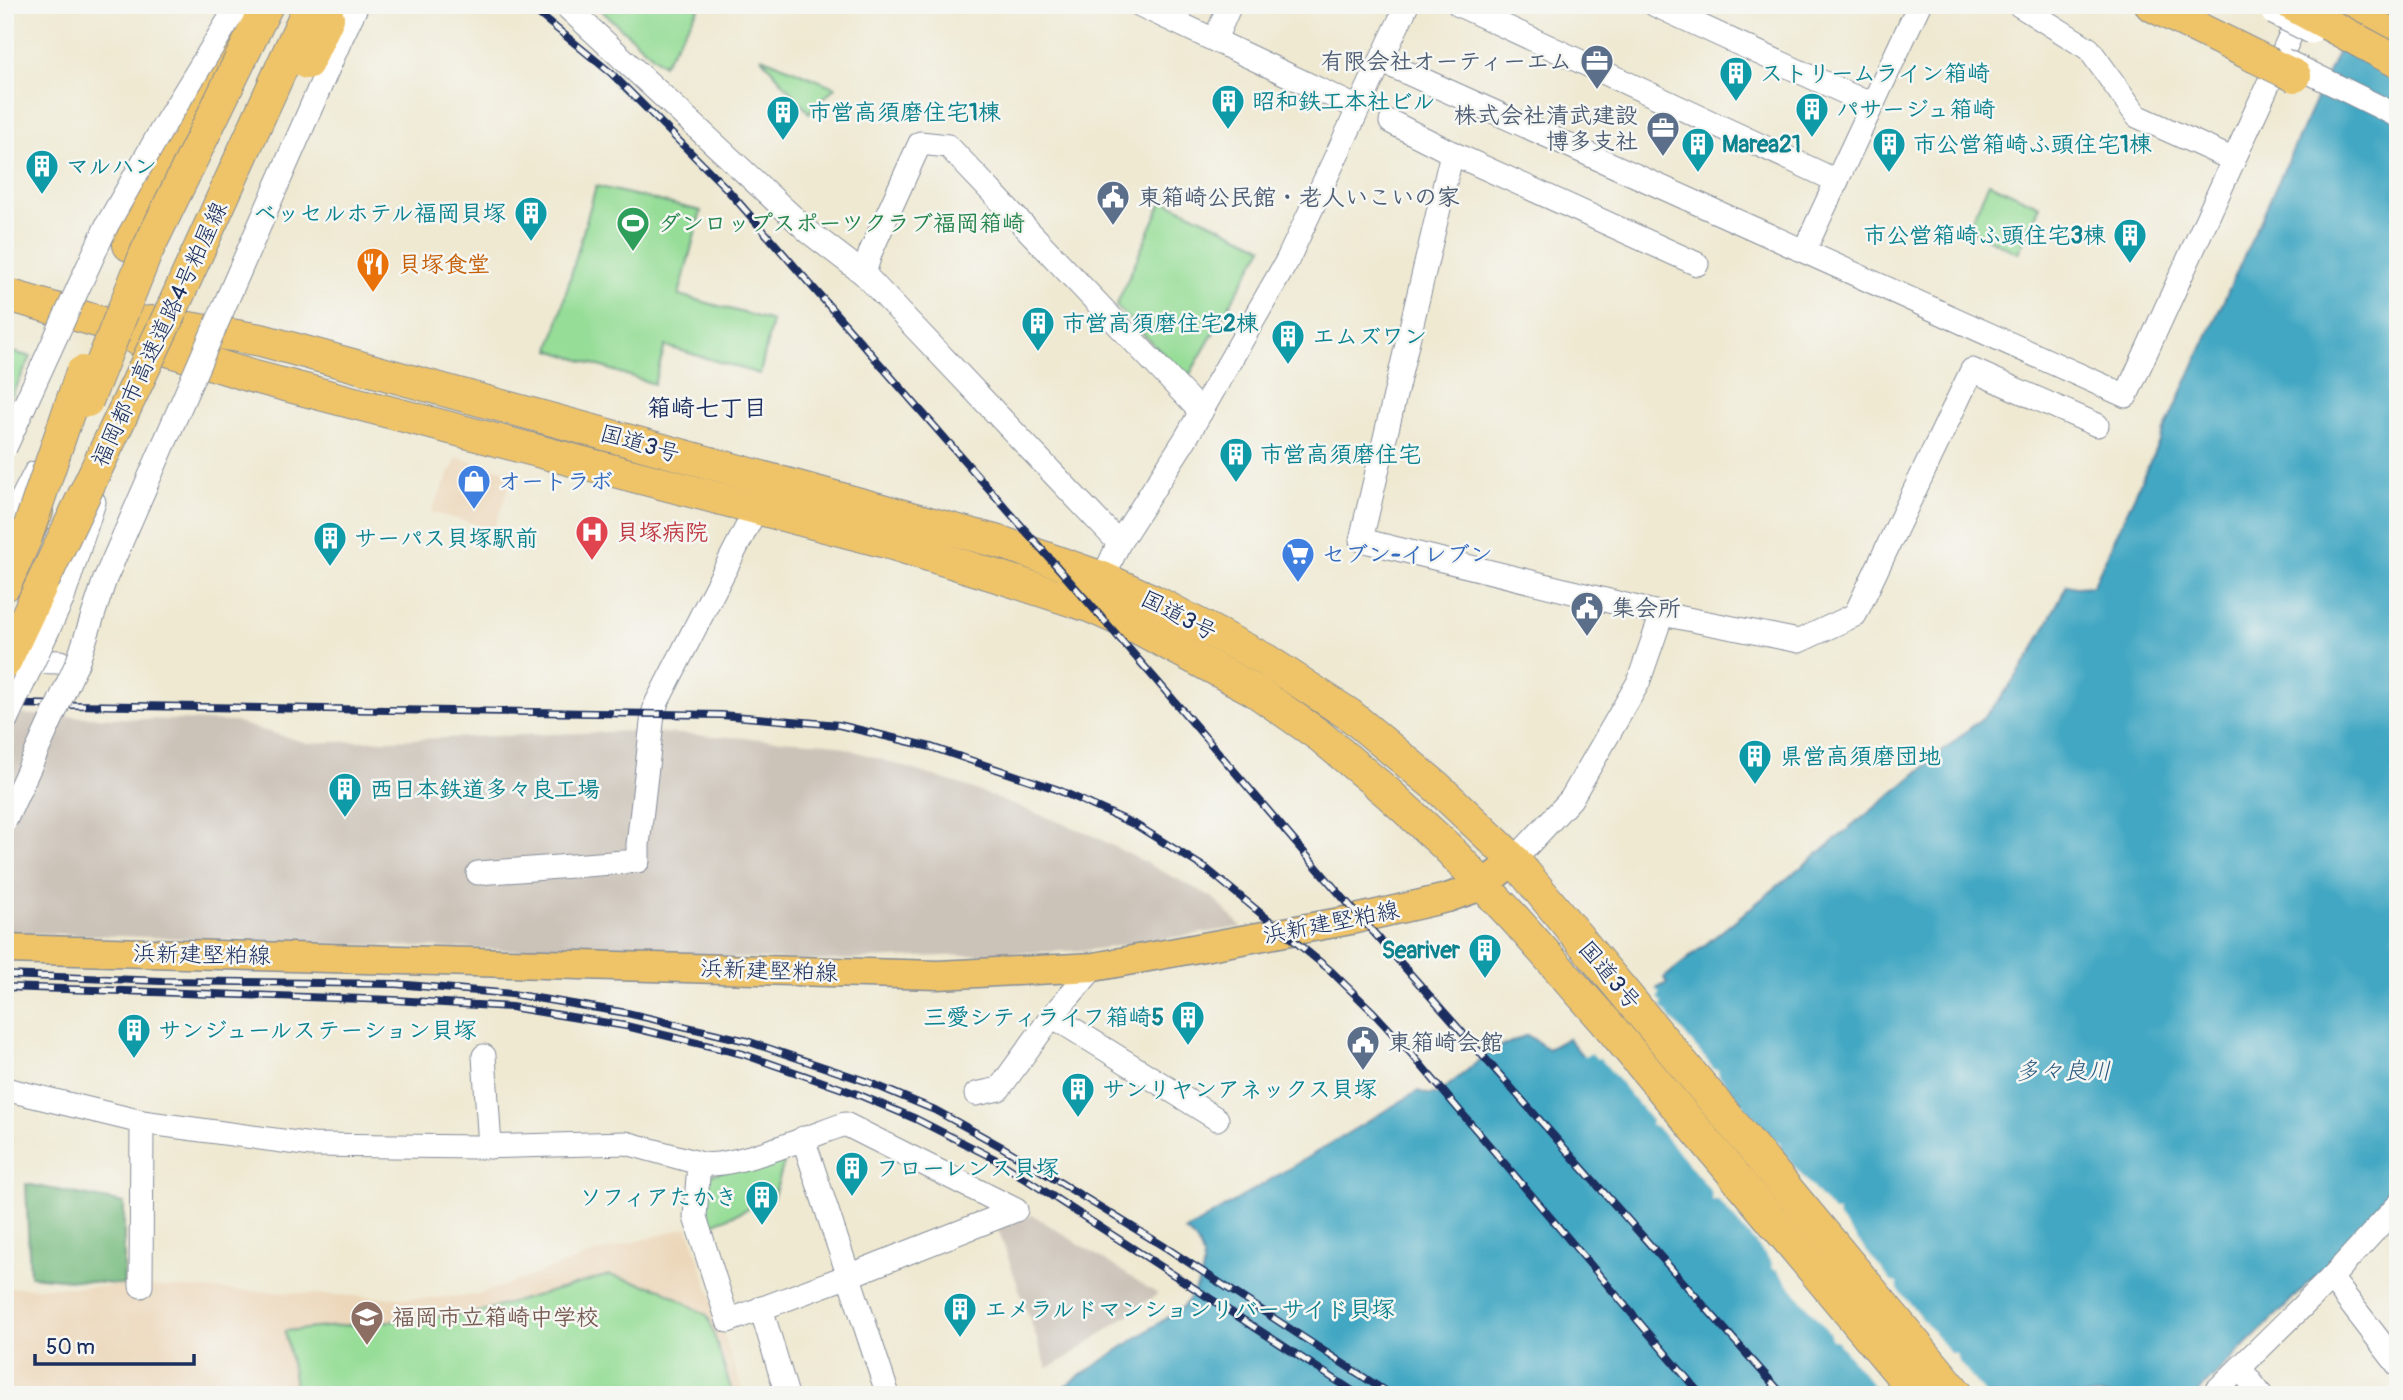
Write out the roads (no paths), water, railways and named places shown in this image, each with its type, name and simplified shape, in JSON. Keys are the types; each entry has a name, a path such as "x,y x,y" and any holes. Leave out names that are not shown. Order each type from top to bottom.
{"highway":[{"path":"16,534 129,245 239,5"},
{"name":"福岡都市高速道路4号粕屋線","path":"5,585 16,534 87,401 146,253 267,5"},
{"name":"福岡都市高速道路4号粕屋線","path":"5,661 172,309 310,5"},
{"path":"59,546 167,353 334,5"},
{"path":"2151,5 2398,128"},
{"path":"2322,5 2398,37"},
{"path":"2274,8 2398,62"},
{"path":"2295,76 2398,118"},
{"name":"国道3号","path":"5,294 110,325 149,333 274,343 1006,544 1103,578 1154,601 1266,660 1350,715 1437,788 1514,860 1958,1395"},
{"name":"国道3号","path":"149,333 264,380 886,542 1090,606 1138,628 1254,690 1309,728 1398,802 1447,847 1515,919 1605,1021 1918,1395"}],"main road":[{"name":"浜新建堅粕線","path":"5,949 938,975 1094,967 1351,920 1447,898 1482,886 1514,860"}],"street":[{"path":"5,449 107,225 163,127 239,5"},
{"path":"16,534 110,325 178,201 273,5"},
{"path":"5,722 63,598 149,333 299,5"},
{"path":"5,821 78,661 105,579 358,5"},
{"path":"565,5 809,232 864,274 1119,543"},
{"path":"1140,5 1358,108"},
{"path":"1215,39 1230,5"},
{"path":"1090,606 1119,543 1201,412 1287,261 1407,5"},
{"path":"1458,5 1837,181"},
{"path":"1655,5 1872,105"},
{"path":"1804,251 1919,5"},
{"path":"2019,5 2089,49 2137,116 2234,160"},
{"path":"2174,5 2398,118"},
{"path":"1381,61 2126,396 2304,5"},
{"path":"2274,8 2398,74"},
{"path":"1391,122 1452,153 1697,264"},
{"path":"864,274 920,143 948,146 1201,412"},
{"path":"1452,153 1361,540 1662,614 1799,641 1855,615 1972,370 2097,425"},
{"path":"478,873 638,861 653,714 657,702 756,509"},
{"path":"1514,860 1571,799 1638,683 1662,614"},
{"path":"5,661 60,662"},
{"path":"976,1094 999,1088 1052,1016 1094,967"},
{"path":"1052,1016 1217,1119"},
{"path":"484,1056 490,1147"},
{"path":"5,1089 142,1122 312,1146 490,1147 626,1143 699,1163 707,1166 736,1161 845,1124 1016,1210 728,1321 695,1217 699,1163"},
{"path":"141,1286 142,1122"},
{"path":"803,1138 888,1395"},
{"path":"2212,1395 2331,1278 2398,1205"},
{"path":"2331,1278 2398,1365"},
{"path":"761,1308 787,1395"},
{"path":"2240,1368 2261,1395"}],"water":[{"name":"多々良川","path":"2359,5 2398,5 2398,1184 2336,1256 2195,1395 1051,1395 1183,1307 1196,1287 1203,1268 1200,1248 1185,1231 1418,1091 1438,1094 1491,1051 1527,1035 1548,1049 1568,1038 1581,1054 1656,989 1667,983 1664,978 1989,712 2033,651 2067,585 2093,586"}],"railway":[{"path":"528,5 611,73 726,188 1337,891 1783,1395"},
{"path":"5,704 721,715 839,725 931,747 1056,789 1136,825 1208,870 1331,971 1409,1051 1701,1395"},
{"path":"5,975 162,981 396,984 512,994 627,1013 747,1041 868,1082 935,1110 1002,1147 1165,1247 1391,1395"},
{"path":"5,987 394,1000 511,1007 626,1026 743,1054 857,1094 916,1119 995,1159 1359,1395"}],"place":[{"name":"有限会社オーティーエム","path":"1597,91"},
{"name":"ストリームライン箱崎","path":"1736,103"},
{"name":"昭和鉄工本社ビル","path":"1228,131"},
{"name":"パサージュ箱崎","path":"1812,139"},
{"name":"市営高須磨住宅1棟","path":"783,142"},
{"name":"株式会社清武建設 博多支社","path":"1663,158"},
{"name":"Marea21","path":"1698,174"},
{"name":"市公営箱崎ふ頭住宅1棟","path":"1889,174"},
{"name":"マルハン","path":"42,196"},
{"name":"東箱崎公民館・老人いこいの家","path":"1113,227"},
{"name":"ベッセルホテル福岡貝塚","path":"531,243"},
{"name":"ダンロップスポーツクラブ福岡箱崎","path":"633,253"},
{"name":"市公営箱崎ふ頭住宅3棟","path":"2130,265"},
{"name":"貝塚食堂","path":"373,294"},
{"name":"市営高須磨住宅2棟","path":"1038,353"},
{"name":"エムズワン","path":"1288,366"},
{"name":"市営高須磨住宅","path":"1236,484"},
{"name":"オートラボ","path":"474,511"},
{"name":"貝塚病院","path":"592,562"},
{"name":"サーパス貝塚駅前","path":"330,568"},
{"name":"セブン-イレブン","path":"1298,584"},
{"name":"集会所","path":"1587,638"},
{"name":"県営高須磨団地","path":"1755,786"},
{"name":"西日本鉄道多々良工場","path":"345,819"},
{"name":"Seariver","path":"1485,980"},
{"name":"三愛シティライフ箱崎5","path":"1188,1047"},
{"name":"サンジュールステーション貝塚","path":"134,1060"},
{"name":"東箱崎会館","path":"1363,1072"},
{"name":"サンリヤンアネックス貝塚","path":"1078,1119"},
{"name":"フローレンス貝塚","path":"852,1198"},
{"name":"ソフィアたかき","path":"762,1227"},
{"name":"エメラルドマンションリバーサイド貝塚","path":"960,1339"},
{"name":"福岡市立箱崎中学校","path":"367,1347"}],"district":[{"name":"箱崎七丁目","path":"707,408"}]}
